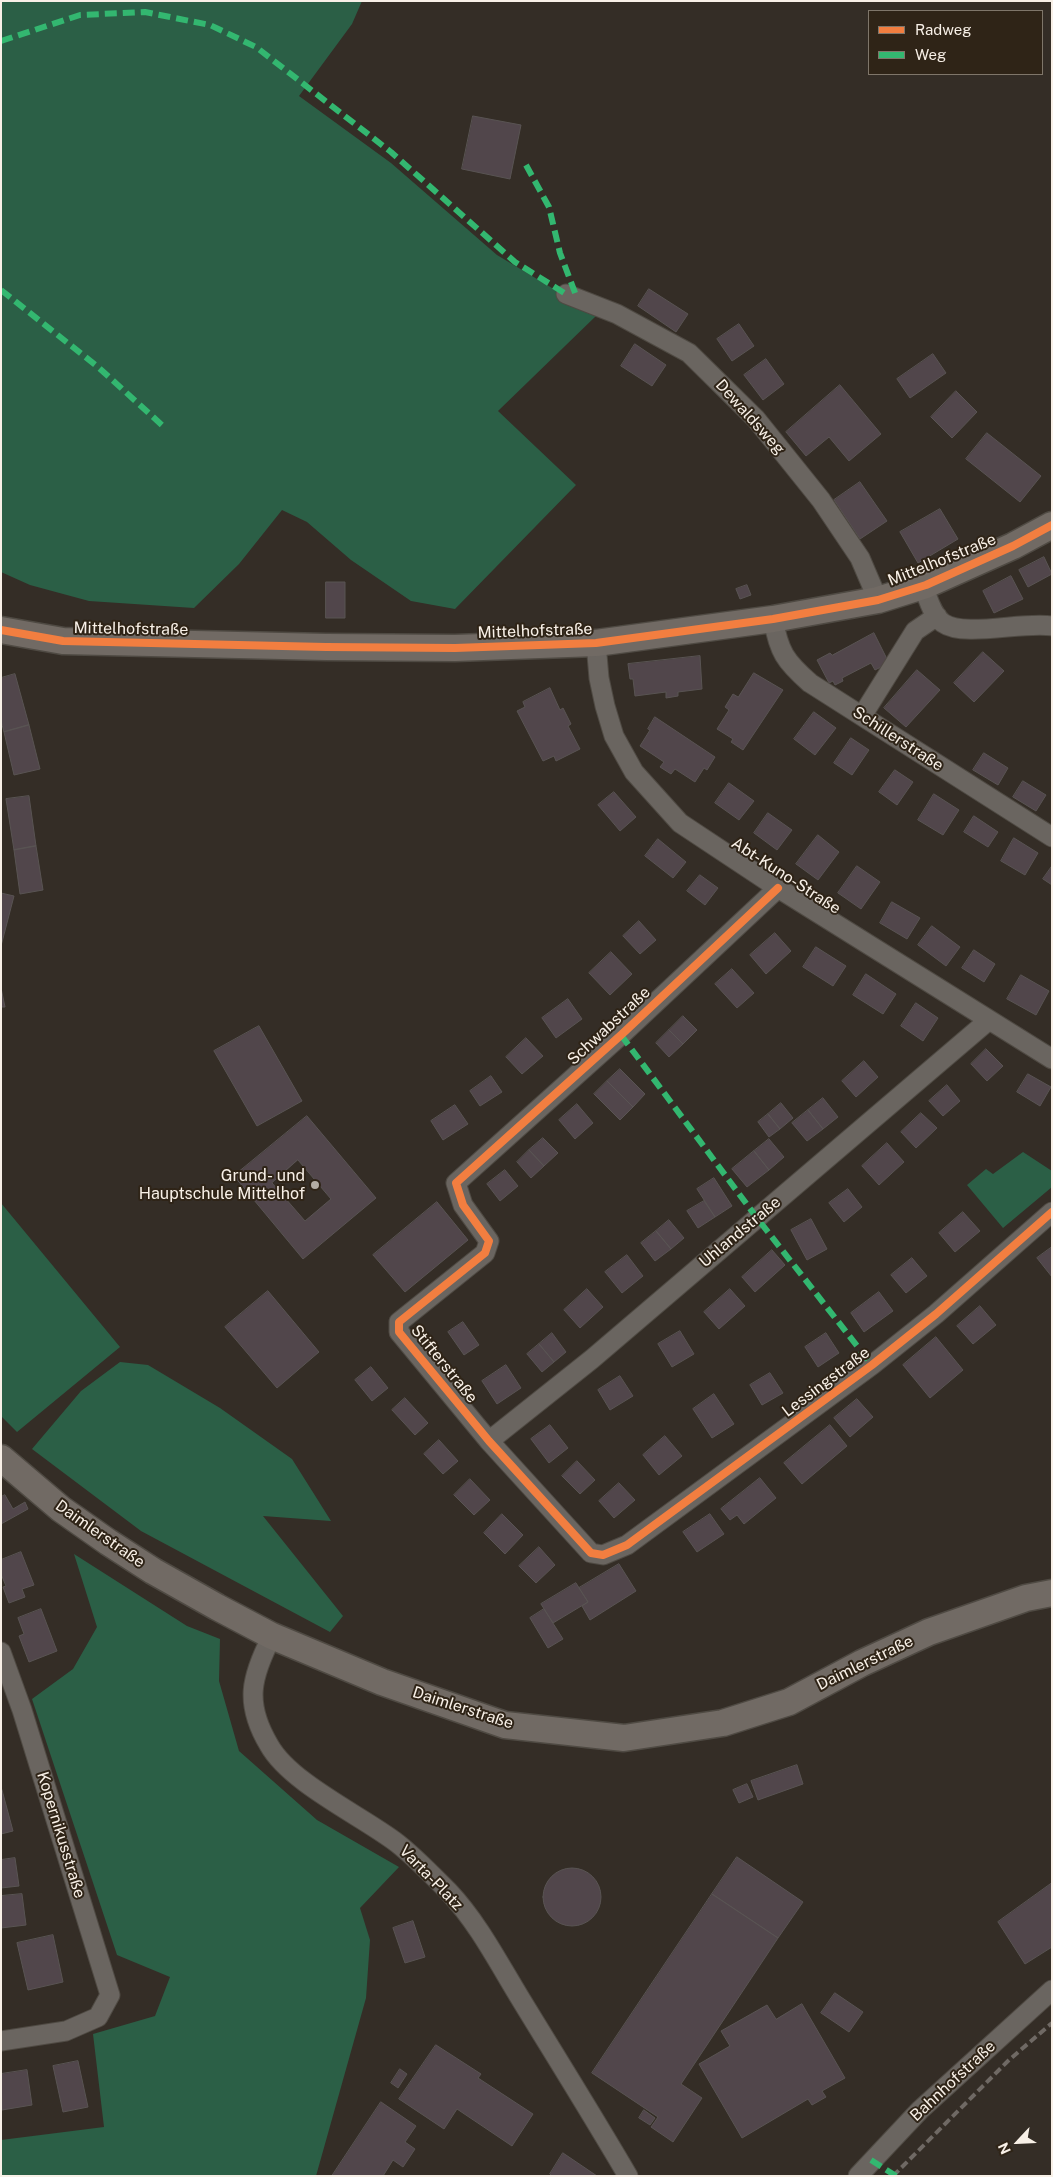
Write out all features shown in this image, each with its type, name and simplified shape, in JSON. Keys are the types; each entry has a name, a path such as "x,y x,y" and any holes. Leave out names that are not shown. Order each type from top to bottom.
{"main road":[{"name":"Mittelhofstraße","path":"1,630 63,641 326,648 455,648 596,643 773,618 878,600 923,586 1013,546 1052,525"},
{"name":"Daimlerstraße","path":"1,1458 61,1510 108,1542 153,1571 272,1636 382,1682 505,1725 624,1738 723,1723 789,1702 862,1663 929,1632 1026,1598 1052,1593"}],"street":[{"name":"Dewaldsweg","path":"566,294 618,314 689,352 756,419 822,500 860,558 878,600"},
{"path":"923,586 937,616 944,624 958,628 982,629 1037,623 1052,626"},
{"path":"862,716 915,631 937,616"},
{"name":"Schillerstraße","path":"773,618 780,650 792,667 810,683 1052,837"},
{"name":"Abt-Kuno-Straße","path":"596,643 599,678 614,736 634,772 680,822 778,888 1052,1059"},
{"name":"Schwabstraße","path":"456,1183 620,1035 778,888"},
{"name":"Uhlandstraße","path":"489,1441 592,1359 989,1020"},
{"name":"Stifterstraße","path":"456,1183 464,1205 489,1241 485,1253 399,1322 399,1332 489,1441 591,1552 603,1555"},
{"name":"Lessingstraße","path":"603,1555 628,1545 872,1365 936,1314 1052,1212"},
{"name":"Varta-Platz","path":"272,1636 257,1665 252,1700 260,1730 270,1748 280,1761 308,1784 397,1844 450,1893 495,1953 628,2176"},
{"name":"Kopernikusstraße","path":"1,1652 22,1710 110,1995 98,2017 66,2031 1,2041"},
{"name":"Bahnhofstraße","path":"858,2176 920,2110 1052,1990"}],"green space":[{"path":"1,1 362,1 352,24 299,96 391,163 497,255 597,315 498,411 576,485 455,609 411,601 351,560 307,522 282,510 239,564 194,608 89,601 30,585 1,572"},
{"path":"1023,1152 1052,1171 1052,1187 1003,1228 967,1185 986,1169 993,1174"},
{"path":"1,1203 120,1347 17,1432 1,1416"},
{"path":"120,1362 148,1365 220,1408 292,1459 331,1521 263,1516 343,1616 330,1632 141,1531 32,1449 81,1391"},
{"path":"74,1554 187,1626 220,1639 219,1681 239,1751 317,1820 399,1867 360,1908 370,1940 366,1998 316,2176 1,2176 1,2140 104,2127 93,2034 155,2016 170,1977 117,1955 32,1699 73,1669 97,1627"}],"building":[{"path":"473,116 521,125 510,179 462,169"},
{"path":"649,289 688,314 676,332 638,306"},
{"path":"739,324 754,346 732,361 717,339"},
{"path":"635,344 666,365 652,386 621,366"},
{"path":"933,354 946,373 910,398 897,379"},
{"path":"766,359 784,384 763,400 744,375"},
{"path":"840,385 881,434 849,461 829,437 806,456 786,432"},
{"path":"956,391 977,412 952,438 931,417"},
{"path":"987,433 1041,476 1020,502 966,459"},
{"path":"860,482 887,521 860,539 834,500"},
{"path":"940,509 958,539 918,563 900,532"},
{"path":"1044,557 1052,574 1028,587 1019,570"},
{"path":"1011,576 1023,599 994,613 983,591"},
{"path":"326,582 345,582 345,618 326,618"},
{"path":"747,585 751,595 740,599 736,589"},
{"path":"874,633 889,663 875,670 871,663 842,678 843,681 835,685 833,681 829,683 817,660 830,653 832,655"},
{"path":"983,652 1004,671 974,702 954,683"},
{"path":"700,656 702,689 678,692 678,696 666,698 666,692 635,696 633,679 630,679 628,664"},
{"path":"917,670 940,690 906,727 884,708"},
{"path":"754,673 783,690 743,750 731,742 733,739 717,729 729,710 725,707 733,694 738,697"},
{"path":"15,674 29,725 4,732 1,721 1,678"},
{"path":"550,688 560,710 563,708 571,724 568,726 580,749 556,761 554,756 543,761 517,711 525,707 523,702"},
{"path":"814,712 836,728 815,755 794,739"},
{"path":"655,717 715,757 707,770 704,768 695,782 675,769 671,774 660,767 664,762 640,746 650,730 648,729"},
{"path":"29,725 40,769 14,775 4,732"},
{"path":"851,738 869,750 852,775 834,763"},
{"path":"984,753 1008,768 998,785 973,770"},
{"path":"895,770 913,782 897,805 879,792"},
{"path":"1023,781 1046,795 1036,811 1013,797"},
{"path":"729,783 754,801 739,820 715,803"},
{"path":"614,792 636,817 620,831 598,805"},
{"path":"934,794 959,810 943,835 918,820"},
{"path":"29,796 36,846 14,850 6,799"},
{"path":"768,813 792,830 777,850 754,833"},
{"path":"974,816 998,832 988,847 964,832"},
{"path":"818,835 839,852 818,880 796,864"},
{"path":"1014,838 1038,853 1025,875 1001,861"},
{"path":"658,839 686,862 673,878 645,856"},
{"path":"36,846 43,890 20,894 14,850"},
{"path":"857,866 880,882 861,909 838,893"},
{"path":"1052,866 1052,885 1043,879"},
{"path":"700,875 718,888 705,905 687,891"},
{"path":"1,893 14,896 1,946"},
{"path":"892,902 920,918 907,939 880,923"},
{"path":"639,921 656,940 640,954 623,936"},
{"path":"932,926 960,947 946,966 918,945"},
{"path":"775,933 791,951 766,974 750,955"},
{"path":"816,947 846,966 833,986 803,967"},
{"path":"974,950 995,964 984,982 962,968"},
{"path":"611,952 632,974 610,995 589,973"},
{"path":"732,969 754,993 737,1008 715,984"},
{"path":"866,974 896,994 883,1014 853,995"},
{"path":"1021,975 1049,991 1036,1015 1007,999"},
{"path":"1,988 5,1007 1,1007"},
{"path":"568,999 582,1019 556,1038 542,1018"},
{"path":"916,1003 938,1018 923,1041 901,1026"},
{"path":"683,1016 697,1030 683,1044 669,1030"},
{"path":"259,1026 302,1101 257,1126 214,1051"},
{"path":"669,1030 683,1044 669,1057 656,1043"},
{"path":"526,1038 543,1056 522,1074 506,1057"},
{"path":"986,1049 1003,1066 987,1081 971,1064"},
{"path":"864,1061 878,1077 856,1097 842,1081"},
{"path":"620,1069 645,1094 633,1107 607,1081"},
{"path":"1028,1074 1051,1087 1040,1106 1017,1092"},
{"path":"491,1076 502,1092 480,1106 470,1091"},
{"path":"607,1081 633,1107 620,1120 594,1094"},
{"path":"947,1085 960,1101 943,1116 929,1101"},
{"path":"823,1098 838,1117 823,1129 808,1110"},
{"path":"781,1103 793,1118 780,1129 768,1114"},
{"path":"577,1104 593,1123 575,1139 559,1120"},
{"path":"455,1105 468,1124 443,1140 431,1121"},
{"path":"808,1110 823,1129 807,1141 792,1123"},
{"path":"921,1113 937,1128 916,1148 901,1132"},
{"path":"768,1114 780,1129 769,1137 758,1122"},
{"path":"307,1116 376,1198 303,1259 234,1176","holes":["298,1160 331,1199 305,1221 272,1183"]},
{"path":"543,1138 558,1153 544,1166 529,1150"},
{"path":"769,1139 784,1157 769,1170 754,1151"},
{"path":"887,1143 904,1162 879,1185 862,1166"},
{"path":"529,1150 544,1166 531,1178 517,1162"},
{"path":"754,1151 769,1170 747,1187 732,1169"},
{"path":"505,1170 518,1186 500,1201 487,1184"},
{"path":"714,1178 732,1206 715,1217 697,1189"},
{"path":"848,1189 862,1207 844,1222 829,1203"},
{"path":"704,1201 715,1217 698,1228 687,1211"},
{"path":"437,1202 468,1240 405,1292 373,1255"},
{"path":"963,1212 980,1231 955,1252 939,1233"},
{"path":"811,1219 827,1249 807,1260 791,1230"},
{"path":"669,1220 684,1238 671,1249 656,1231"},
{"path":"656,1231 671,1249 655,1261 641,1243"},
{"path":"1052,1247 1052,1277 1037,1258"},
{"path":"772,1250 785,1265 755,1292 742,1277"},
{"path":"627,1255 643,1276 622,1293 605,1272"},
{"path":"912,1258 927,1276 906,1293 891,1275"},
{"path":"587,1289 603,1307 580,1328 564,1310"},
{"path":"730,1289 745,1306 719,1329 704,1312"},
{"path":"268,1291 319,1352 277,1388 225,1327"},
{"path":"879,1292 893,1311 864,1332 851,1313"},
{"path":"980,1306 996,1325 973,1344 957,1326"},
{"path":"463,1322 479,1345 464,1355 448,1332"},
{"path":"680,1331 694,1354 672,1367 658,1344"},
{"path":"552,1333 566,1352 554,1362 539,1344"},
{"path":"826,1333 839,1353 818,1367 805,1347"},
{"path":"936,1337 963,1370 930,1398 903,1365"},
{"path":"539,1344 554,1362 542,1372 527,1354"},
{"path":"506,1365 521,1388 497,1404 482,1381"},
{"path":"371,1367 388,1388 372,1401 355,1380"},
{"path":"770,1373 783,1393 762,1405 750,1385"},
{"path":"620,1376 633,1396 610,1410 598,1390"},
{"path":"714,1394 734,1424 712,1438 693,1409"},
{"path":"405,1398 428,1423 415,1435 392,1410"},
{"path":"857,1399 873,1417 850,1437 834,1418"},
{"path":"550,1425 568,1448 549,1463 531,1439"},
{"path":"830,1425 847,1446 802,1484 784,1463"},
{"path":"665,1436 682,1456 659,1475 643,1455"},
{"path":"439,1440 458,1461 443,1474 424,1454"},
{"path":"577,1461 595,1480 580,1494 562,1476"},
{"path":"760,1478 776,1498 744,1524 737,1515 730,1520 721,1509"},
{"path":"470,1479 490,1500 474,1515 454,1495"},
{"path":"619,1483 635,1500 614,1518 599,1501"},
{"path":"5,1495 13,1509 25,1502 28,1509 1,1524 1,1497"},
{"path":"502,1514 523,1535 505,1554 484,1533"},
{"path":"710,1514 724,1534 697,1552 683,1532"},
{"path":"539,1547 555,1565 536,1583 519,1566"},
{"path":"21,1552 34,1585 22,1589 25,1597 9,1603 3,1587 6,1586 1,1574 1,1560"},
{"path":"619,1564 636,1591 590,1620 582,1606 588,1602 579,1588"},
{"path":"576,1583 588,1602 553,1623 541,1604"},
{"path":"41,1609 57,1651 29,1662 19,1636 24,1634 18,1618"},
{"path":"544,1609 563,1639 548,1648 530,1618"},
{"path":"797,1765 803,1784 758,1800 751,1781"},
{"path":"747,1784 753,1797 739,1803 733,1790"},
{"path":"1,1791 13,1831 1,1834"},
{"path":"737,1857 803,1902 778,1938 712,1894"},
{"path":"15,1858 19,1886 1,1888 1,1860"},
{"path":"566,1868 578,1868 593,1876 601,1891 601,1903 593,1918 578,1926 566,1926 551,1918 543,1903 543,1891 551,1876"},
{"path":"1052,1883 1052,1947 1025,1964 998,1922"},
{"path":"22,1894 26,1925 1,1928 1,1896"},
{"path":"712,1894 778,1938 681,2084 702,2098 673,2142 651,2127 658,2117 592,2073"},
{"path":"413,1921 425,1957 405,1963 393,1928"},
{"path":"53,1935 63,1982 28,1990 17,1943"},
{"path":"835,1993 863,2012 849,2032 821,2013"},
{"path":"802,2004 845,2078 822,2091 826,2097 812,2105 808,2099 742,2138 699,2064 730,2046 721,2031 767,2005 776,2019"},
{"path":"436,2045 481,2074 478,2078 533,2114 512,2146 457,2109 444,2129 399,2099"},
{"path":"78,2061 88,2107 63,2112 53,2066"},
{"path":"400,2069 407,2074 398,2088 391,2083"},
{"path":"27,2070 32,2105 2,2110 1,2074"},
{"path":"381,2102 416,2126 405,2142 415,2149 403,2167 393,2160 383,2176 332,2176"},
{"path":"644,2110 655,2118 650,2125 639,2118"},
{"path":"563,2153 597,2176 552,2176 550,2174"}],"railway":[{"path":"893,2176 1009,2060 1052,2023"}],"marked path":[{"path":"1,41 80,15 145,12 210,25 256,47 391,152 515,262 566,294"},
{"path":"526,165 549,207 560,253 577,298"},
{"path":"1,290 98,367 163,426"},
{"path":"621,1035 757,1218 872,1365"},
{"path":"871,2160 896,2176"}],"cycle path":[{"path":"1,630 63,641 326,647 455,648 596,643 773,619 878,600 926,585 1013,546 1052,525"},
{"path":"778,888 621,1035 456,1183 463,1205 489,1241 485,1253 399,1322 399,1332 489,1441 591,1553 603,1555 627,1545 872,1365 936,1314 1052,1212"}],"place":[{"name":"Grund- und Hauptschule Mittelhof","path":"315,1185"}]}
